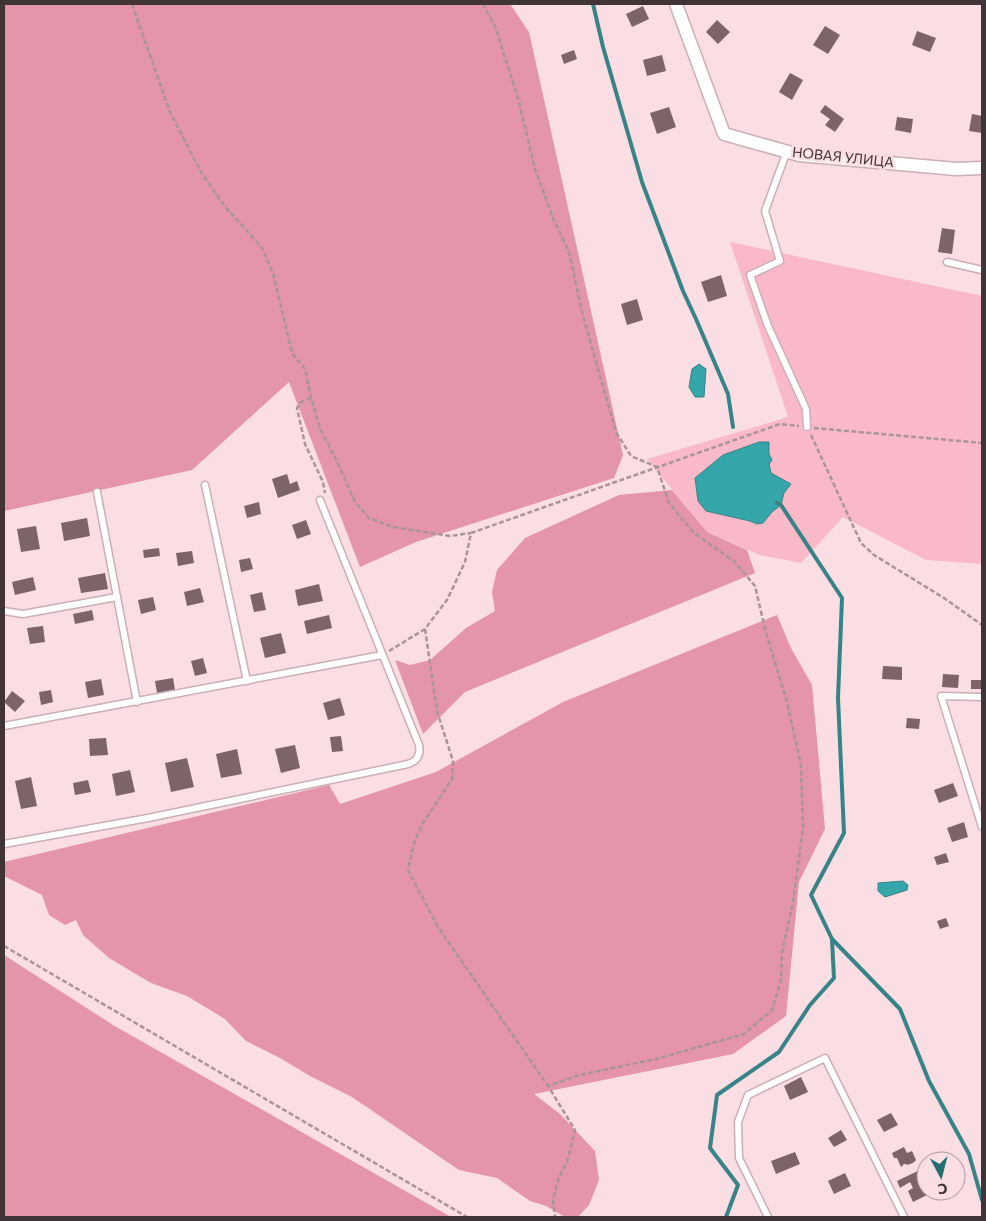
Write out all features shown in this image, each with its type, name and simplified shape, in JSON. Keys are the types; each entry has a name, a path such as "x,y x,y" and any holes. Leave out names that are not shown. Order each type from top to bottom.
{"street":[{"name":"НОВАЯ УЛИЦА","path":"676,4 724,134 799,154 956,169 982,168"}],"lane":[{"path":"787,151 765,211 780,261 750,275 768,326 806,409 807,427"},
{"path":"947,262 982,270"},
{"path":"206,485 247,681"},
{"path":"97,492 137,702"},
{"path":"4,844 148,818 413,762 420,753 419,745 320,500"},
{"path":"4,611 23,614 117,597"},
{"path":"4,726 382,655"},
{"path":"982,697 942,696 982,827"},
{"path":"768,1217 739,1158 738,1122 748,1095 824,1058 904,1217"}],"path":[{"path":"132,4 170,112 201,172 223,204 262,248 273,273 292,353 305,368 311,398 321,431 355,502 370,518 393,527 450,536 471,533 780,424 982,443"},
{"path":"483,4 495,26 518,98 535,169 553,218 569,252 583,316 616,432 630,456 656,467 669,504 694,533 735,562 755,586 766,634 787,702 801,765 803,828 793,902 782,953 781,980 772,1010 744,1034 656,1059 579,1075 548,1086"},
{"path":"311,398 302,402 297,408 305,444 323,482 326,499 320,500"},
{"path":"807,427 861,544 874,555 944,598 982,625"},
{"path":"382,655 425,629 447,600 465,562 471,533"},
{"path":"425,629 436,711 453,761 452,779 423,822 414,843 408,870 438,927 548,1086 575,1130 567,1162 559,1177 554,1200 555,1217"},
{"path":"4,946 467,1217"}],"shaded area":[{"path":"4,4 510,4 529,32 623,455 614,478 416,542 360,567 289,382 192,470 4,511"},
{"path":"730,242 982,296 982,564 926,560 843,517 801,563 760,555 707,532 647,459 788,417"},
{"path":"672,490 707,532 747,550 755,573 465,692 423,734 395,660 410,665 430,660 466,628 495,611 492,592 497,570 525,538 619,495"},
{"path":"777,615 791,648 812,685 825,829 799,882 786,1016 733,1054 534,1094 560,1114 595,1151 599,1180 589,1205 578,1217 565,1217 546,1206 530,1201 497,1178 459,1170 352,1097 246,1041 225,1019 187,996 151,983 109,958 83,935 76,920 65,925 49,915 42,895 4,876 4,862 329,785 340,804 436,772 563,702"},
{"path":"4,955 113,1025 451,1217 4,1217"}],"water":[{"path":"699,364 706,369 704,397 695,397 689,387 692,369"},
{"path":"759,442 769,442 769,454 772,460 769,464 771,473 791,484 784,493 781,505 763,523 757,524 706,511 698,501 695,478 723,455"},
{"path":"903,881 908,885 907,890 885,897 878,891 878,883"}],"building":[{"path":"643,6 649,19 632,27 626,14"},
{"path":"717,20 730,32 718,44 706,32"},
{"path":"825,26 840,35 828,54 813,45"},
{"path":"917,31 936,38 930,52 912,45"},
{"path":"574,50 577,59 564,64 561,55"},
{"path":"662,55 666,71 647,76 643,60"},
{"path":"790,73 803,80 792,100 779,92"},
{"path":"825,105 844,119 835,132 825,125 830,119 820,112"},
{"path":"669,107 676,127 657,134 650,113"},
{"path":"972,114 982,116 982,133 969,131"},
{"path":"897,117 913,119 911,133 895,130"},
{"path":"942,228 955,230 952,254 938,252"},
{"path":"721,275 727,296 708,302 701,282"},
{"path":"637,299 643,320 627,325 621,304"},
{"path":"287,474 290,484 297,481 300,490 278,498 272,479"},
{"path":"259,502 261,514 247,518 244,506"},
{"path":"87,518 90,536 64,541 61,523"},
{"path":"306,520 311,534 297,539 292,525"},
{"path":"36,526 40,549 21,552 17,529"},
{"path":"159,548 160,556 144,558 143,550"},
{"path":"192,551 194,563 178,566 176,553"},
{"path":"250,558 253,569 241,572 239,560"},
{"path":"105,573 108,589 81,593 78,578"},
{"path":"33,577 36,590 15,595 12,582"},
{"path":"319,584 323,601 298,606 295,590"},
{"path":"200,588 204,602 187,606 184,592"},
{"path":"262,592 266,610 254,612 250,595"},
{"path":"153,597 156,610 141,614 138,600"},
{"path":"92,610 94,620 75,624 73,614"},
{"path":"329,615 332,628 307,634 304,621"},
{"path":"43,626 45,642 30,644 27,628"},
{"path":"281,633 286,653 265,658 260,638"},
{"path":"203,658 207,673 195,676 191,661"},
{"path":"883,666 902,667 902,680 882,679"},
{"path":"943,674 959,675 958,688 942,687"},
{"path":"173,678 175,690 157,693 155,681"},
{"path":"101,679 104,695 88,698 85,682"},
{"path":"971,680 982,680 982,689 971,689"},
{"path":"51,690 53,702 41,705 39,692"},
{"path":"12,691 25,701 15,712 4,702"},
{"path":"340,698 345,715 328,720 323,703"},
{"path":"907,718 920,719 919,729 906,728"},
{"path":"341,736 343,751 332,752 330,737"},
{"path":"106,738 108,755 90,756 89,739"},
{"path":"295,745 300,768 281,773 275,749"},
{"path":"237,749 242,774 221,778 216,754"},
{"path":"187,758 194,787 171,792 165,763"},
{"path":"130,770 135,792 116,796 112,774"},
{"path":"31,777 37,806 21,809 15,781"},
{"path":"88,780 91,792 75,795 73,783"},
{"path":"953,783 958,796 939,803 934,790"},
{"path":"964,822 968,837 952,842 947,828"},
{"path":"946,853 949,862 937,865 934,857"},
{"path":"946,918 949,926 940,929 937,921"},
{"path":"801,1077 808,1092 790,1100 784,1086"},
{"path":"891,1113 898,1125 884,1132 877,1120"},
{"path":"841,1130 847,1140 834,1147 828,1138"},
{"path":"904,1147 907,1153 912,1151 916,1160 901,1167 897,1158 894,1158 892,1153"},
{"path":"795,1152 800,1164 776,1174 771,1161"},
{"path":"916,1172 916,1200 913,1202 908,1191 913,1188 910,1182 900,1188 897,1181"},
{"path":"845,1173 851,1186 834,1194 828,1181"}],"waterway":[{"path":"593,4 603,47 642,182 683,291 728,394 733,427"},
{"path":"777,503 781,505 842,598 838,698 844,833 811,895 832,939 900,1009 929,1081 969,1154 982,1200"},
{"path":"726,1217 738,1185 710,1148 717,1095 779,1052 810,1005 834,978 832,940"}]}
